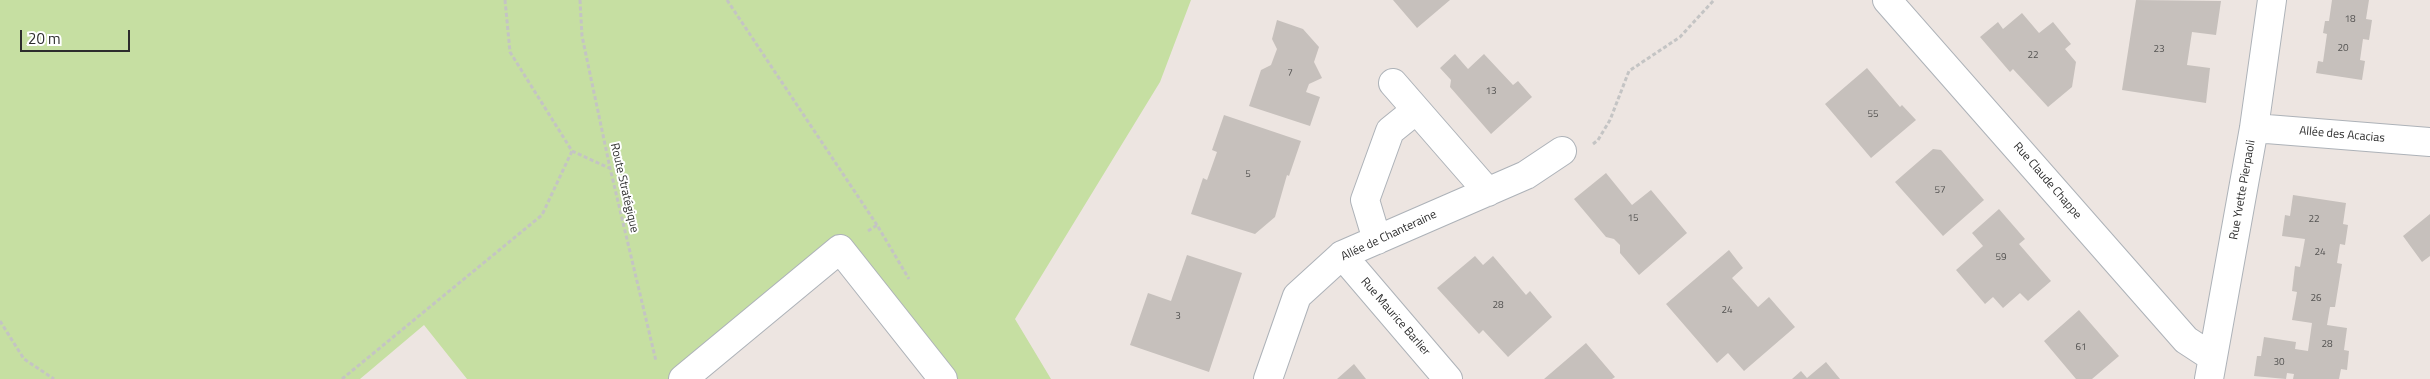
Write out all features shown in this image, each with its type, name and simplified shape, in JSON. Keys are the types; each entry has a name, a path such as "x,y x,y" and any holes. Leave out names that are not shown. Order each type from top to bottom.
{"street":[{"name":"Rue Claude Chappe","path":"1887,0 2210,368"},
{"name":"Rue Yvette Pierpaoli","path":"2210,368 2254,128 2272,0"},
{"path":"1393,83 1488,192"},
{"path":"1377,240 1365,200 1390,131 1416,110"},
{"name":"Allée des Acacias","path":"2254,128 2430,142"},
{"name":"Allée de Chanteraine","path":"1268,379 1297,296 1342,255 1526,175 1562,151"},
{"path":"683,379 840,249 942,379"},
{"name":"Rue Maurice Barlier","path":"1342,255 1448,379"}],"path":[{"path":"505,0 510,52 572,151 610,168"},
{"name":"Route Stratégique","path":"580,0 582,36 610,168 657,369"},
{"path":"727,0 877,225"},
{"path":"1562,151 1584,151 1598,140 1610,120 1629,71 1680,37 1714,0"},
{"path":"342,379 542,215 572,151"},
{"path":"0,321 24,359 54,379"}],"green space":[{"path":"0,0 1191,0 1160,82 1015,319 1051,379 943,379 840,249 683,379 467,379 424,325 360,379 0,379"}],"building":[{"path":"1393,0 1450,0 1417,28"},
{"path":"2136,0 2221,1 2216,35 2192,32 2187,65 2210,68 2206,103 2122,90"},
{"path":"2332,0 2369,0 2366,19 2372,20 2369,40 2363,39 2360,60 2365,61 2362,80 2316,73 2318,61 2323,62 2327,34 2323,33 2325,21 2329,21"},
{"path":"2022,13 2039,33 2053,22 2071,44 2065,49 2076,62 2072,87 2048,107 2013,69 2010,72 1980,37 1998,22 2003,29"},
{"path":"1277,20 1303,29 1319,47 1314,62 1322,78 1309,84 1306,92 1320,97 1310,126 1249,106 1261,70 1271,65 1277,49 1272,39"},
{"path":"1455,54 1468,69 1484,54 1513,85 1518,81 1532,97 1491,134 1450,87 1451,80 1440,68"},
{"path":"1867,68 1900,107 1902,105 1916,120 1871,158 1825,104"},
{"path":"1224,115 1301,141 1289,176 1287,175 1275,217 1255,234 1191,214 1203,178 1207,180 1217,152 1212,150"},
{"path":"1933,149 1941,150 1984,200 1943,236 1895,182"},
{"path":"1606,173 1632,205 1651,190 1687,233 1639,275 1620,253 1620,245 1614,239 1606,237 1574,199"},
{"path":"2293,195 2346,203 2343,224 2348,225 2345,245 2340,244 2337,263 2342,264 2335,307 2330,307 2327,325 2347,328 2344,350 2349,351 2347,370 2341,369 2339,379 2293,379 2294,374 2287,373 2286,379 2254,376 2257,356 2261,356 2264,337 2296,342 2295,349 2308,351 2312,323 2292,320 2297,292 2292,291 2295,266 2300,267 2305,239 2282,236 2285,215 2290,216"},
{"path":"1999,209 2025,239 2019,244 2051,281 2028,301 2020,293 2003,308 1993,297 1985,304 1956,270 1983,246 1972,233"},
{"path":"2430,214 2430,256 2422,262 2403,236"},
{"path":"1729,250 1743,268 1732,278 1758,307 1769,297 1795,327 1744,371 1728,353 1717,363 1666,304"},
{"path":"1187,255 1242,273 1209,372 1130,345 1148,293 1171,301"},
{"path":"1475,256 1483,265 1493,256 1526,295 1530,291 1552,317 1508,357 1483,330 1479,334 1437,288"},
{"path":"2079,310 2119,356 2092,379 2076,379 2044,341"},
{"path":"1586,343 1615,377 1612,379 1544,379"},
{"path":"1826,362 1840,379 1792,379 1801,371 1807,378"},
{"path":"1354,364 1366,379 1337,379"}]}
